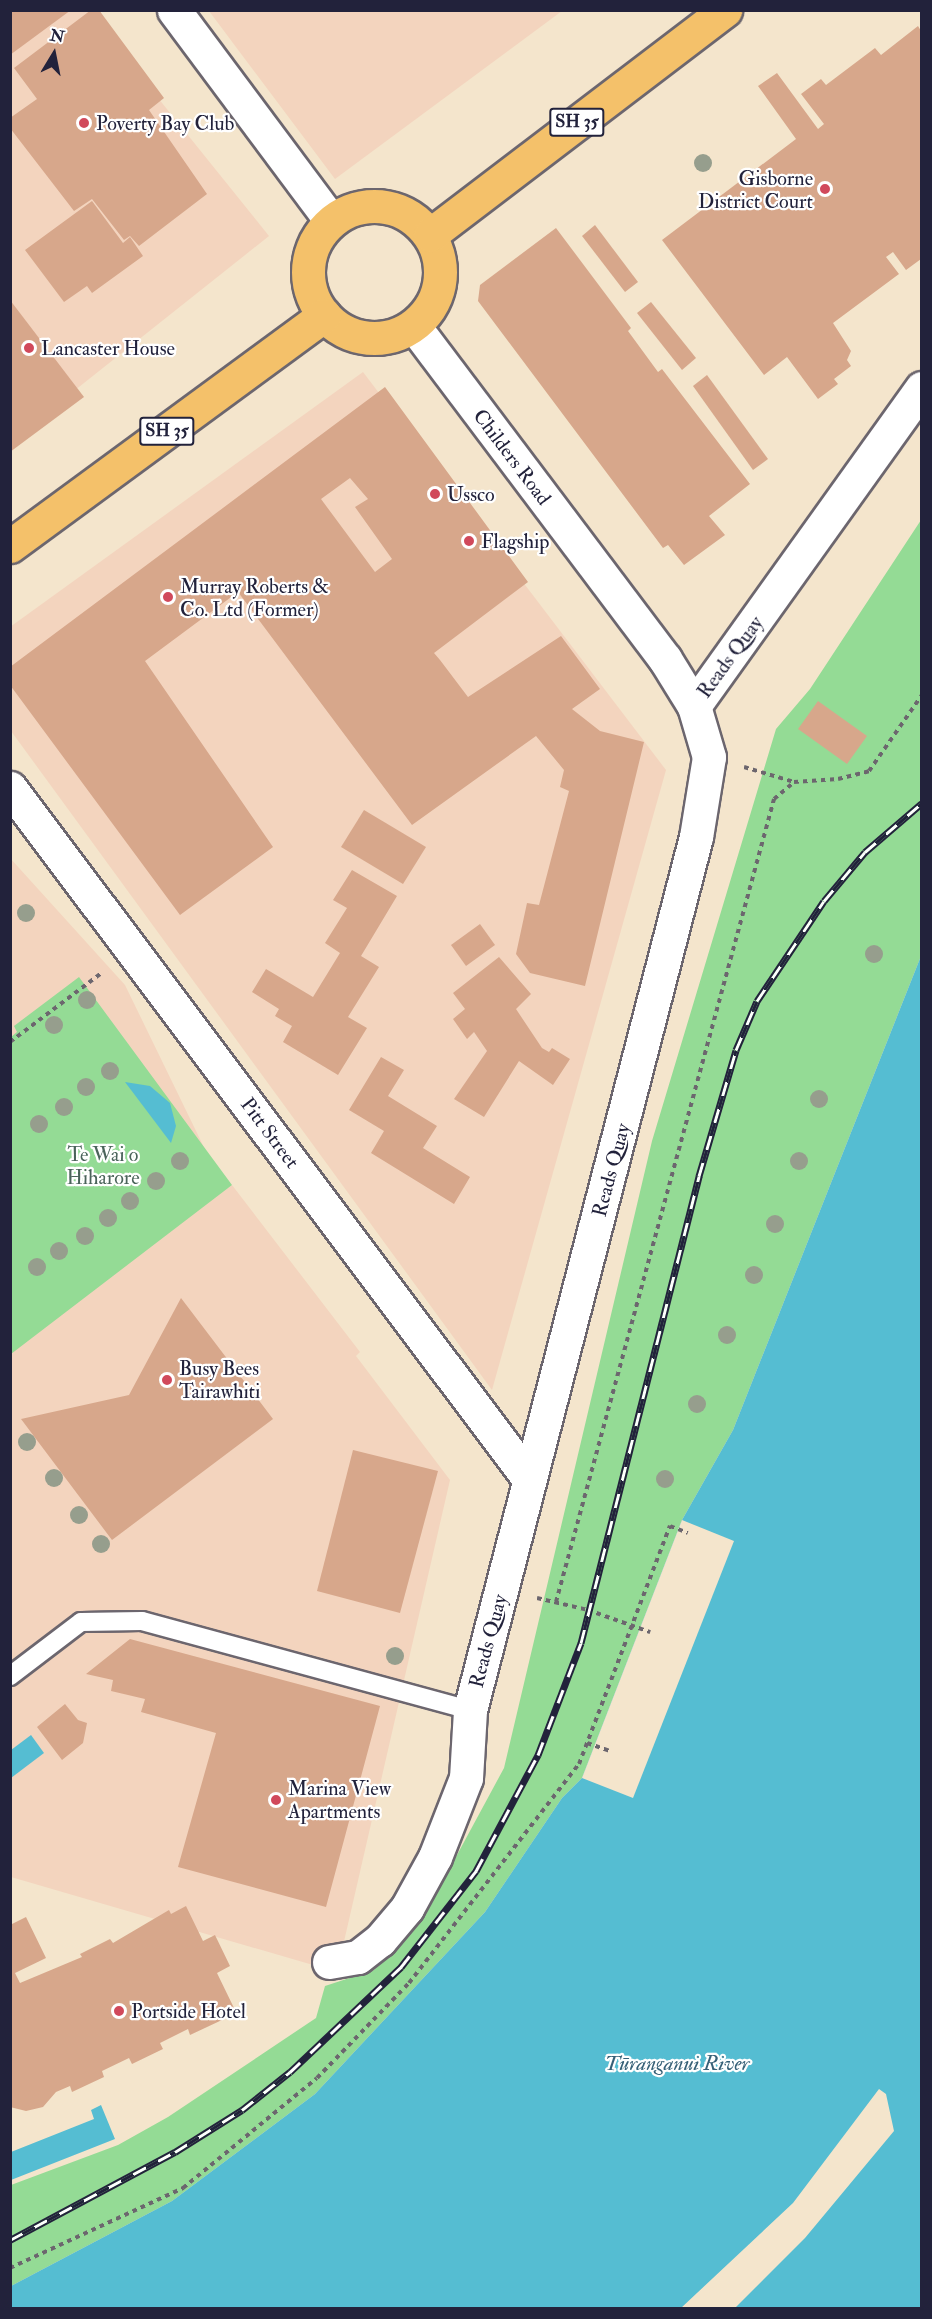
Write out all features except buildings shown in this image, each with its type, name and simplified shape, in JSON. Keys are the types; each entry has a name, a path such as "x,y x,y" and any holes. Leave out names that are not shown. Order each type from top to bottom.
{"highway":[{"name":"SH 35","path":"430,235 725,10"},
{"path":"383,206 401,211 430,235 439,258 440,283 435,300 414,326 396,335 357,336 324,315 314,301 308,266 311,249 331,221 356,208 383,206"},
{"name":"SH 35","path":"10,546 324,315"}],"street":[{"path":"174,10 331,221"},
{"name":"Childers Road","path":"414,326 666,658 694,706"},
{"name":"Reads Quay","path":"328,1962 358,1957 380,1940 407,1908 435,1857 466,1778 470,1710 685,890 705,797 709,757 694,706 921,388"},
{"name":"Pitt Street","path":"10,788 529,1479"}],"lane":[{"path":"10,1676 81,1622 141,1621 470,1710"}],"path":[{"path":"709,757 794,782 838,779 869,771 921,695"},
{"path":"556,1602 774,799 794,782"},
{"path":"10,1042 86,986"},
{"path":"670,1526 688,1533"},
{"path":"501,1590 556,1602 650,1632"},
{"path":"587,1743 610,1751"}],"shaded area":[{"path":"11,11 88,11 269,236 11,441"},
{"path":"209,11 562,11 335,179"},
{"path":"363,372 666,770 492,1390 11,731 10,627"},
{"path":"10,858 125,985 216,1172 228,1188 232,1185 360,1352 356,1356 450,1480 337,1972 11,1877"}],"green space":[{"path":"921,520 921,956 733,1430 682,1520 582,1778 562,1798 485,1912 315,2094 172,2201 11,2286 11,2185 118,2145 168,2117 316,2018 325,1986 374,1970 437,1892 504,1768 652,1141 776,729 810,689"},
{"name":"Te Wai o Hiharore","path":"79,977 232,1185 11,1354 11,1037 17,1032 14,1026"}],"water":[{"name":"Tūranganui River","path":"921,956 921,2308 11,2308 11,2286 172,2201 315,2094 485,1912 562,1798 582,1778 682,1520 733,1430"},
{"path":"125,1082 150,1086 170,1103 176,1126 171,1143"},
{"path":"31,1735 44,1753 11,1778 11,1750"},
{"path":"101,2105 115,2139 11,2180 11,2152 94,2119 91,2110"}],"pier":[{"path":"682,1520 734,1541 633,1798 582,1778"},
{"path":"879,2089 886,2094 894,2131 805,2238 735,2308 681,2308 793,2203"}],"railway":[{"path":"10,2240 175,2152 242,2110 290,2072 401,1967 476,1871 538,1755 581,1643 699,1176 736,1050 757,1001 824,901 865,852 922,803"}],"place":[{"name":"Poverty Bay Club","path":"84,123"},
{"name":"Gisborne District Court","path":"825,189"},
{"name":"Lancaster House","path":"29,348"},
{"name":"Ussco","path":"435,494"},
{"name":"Flagship","path":"469,541"},
{"name":"Murray Roberts & Co. Ltd (Former)","path":"168,597"},
{"name":"Busy Bees Tairawhiti","path":"167,1380"},
{"name":"Marina View Apartments","path":"276,1800"},
{"name":"Portside Hotel","path":"119,2011"}]}
